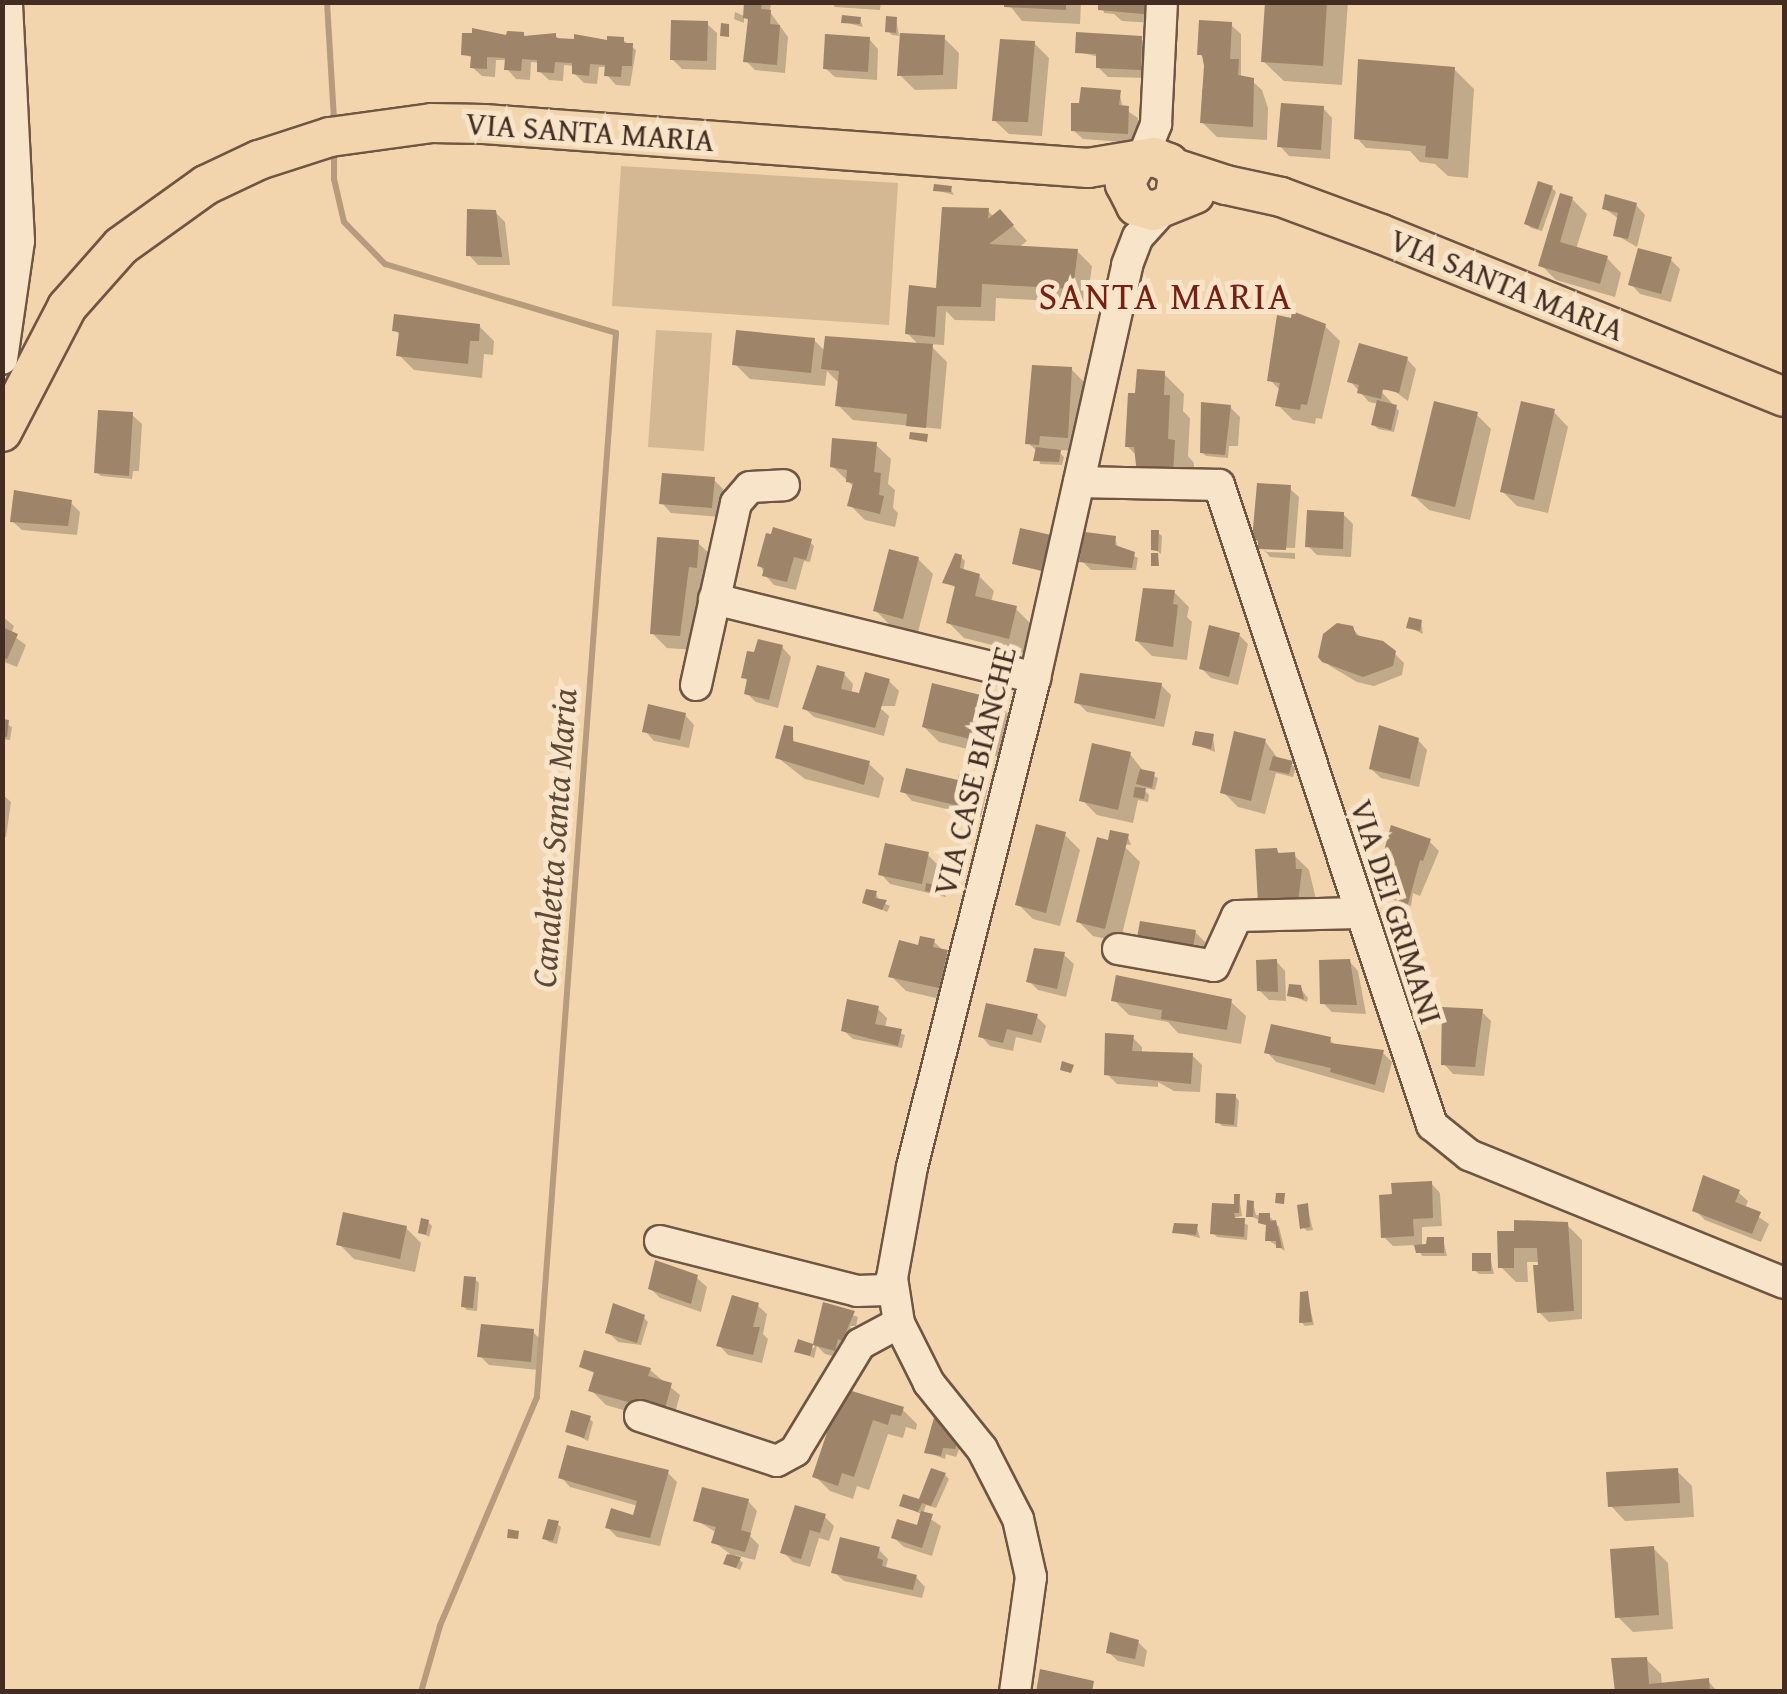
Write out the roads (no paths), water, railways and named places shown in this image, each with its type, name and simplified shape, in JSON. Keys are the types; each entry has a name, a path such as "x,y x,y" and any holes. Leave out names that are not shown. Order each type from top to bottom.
{"main road":[{"name":"VIA SANTA MARIA","path":"2,432 67,307 121,246 192,193 258,160 330,137 432,123 528,125 1088,168 1151,182 1226,186 1281,196 1784,396"}],"street":[{"path":"2,360 20,241 7,2"},
{"name":"VIA CASE BIANCHE","path":"1015,1692 1032,1577 1018,1518 982,1449 929,1383 898,1323 892,1278 912,1167 1035,678 1127,265 1151,182 1162,2"},
{"name":"VIA DEI GRIMANI","path":"1078,482 1219,485 1432,1125 1469,1156 1784,1282"},
{"path":"696,685 736,503 750,487 784,485"},
{"path":"714,598 1035,678"},
{"path":"1118,949 1214,966 1236,916 1359,913"},
{"path":"660,1240 857,1291 894,1290"},
{"path":"640,1416 778,1461 795,1451 860,1344 898,1323"}],"waterway":[{"name":"Canaletta Santa Maria","path":"327,2 334,119"},
{"name":"Canaletta Santa Maria","path":"334,154 334,179 344,222 385,264 616,333 537,1397 440,1626 421,1692"}],"district":[{"name":"SANTA MARIA","path":"1166,296"}]}
